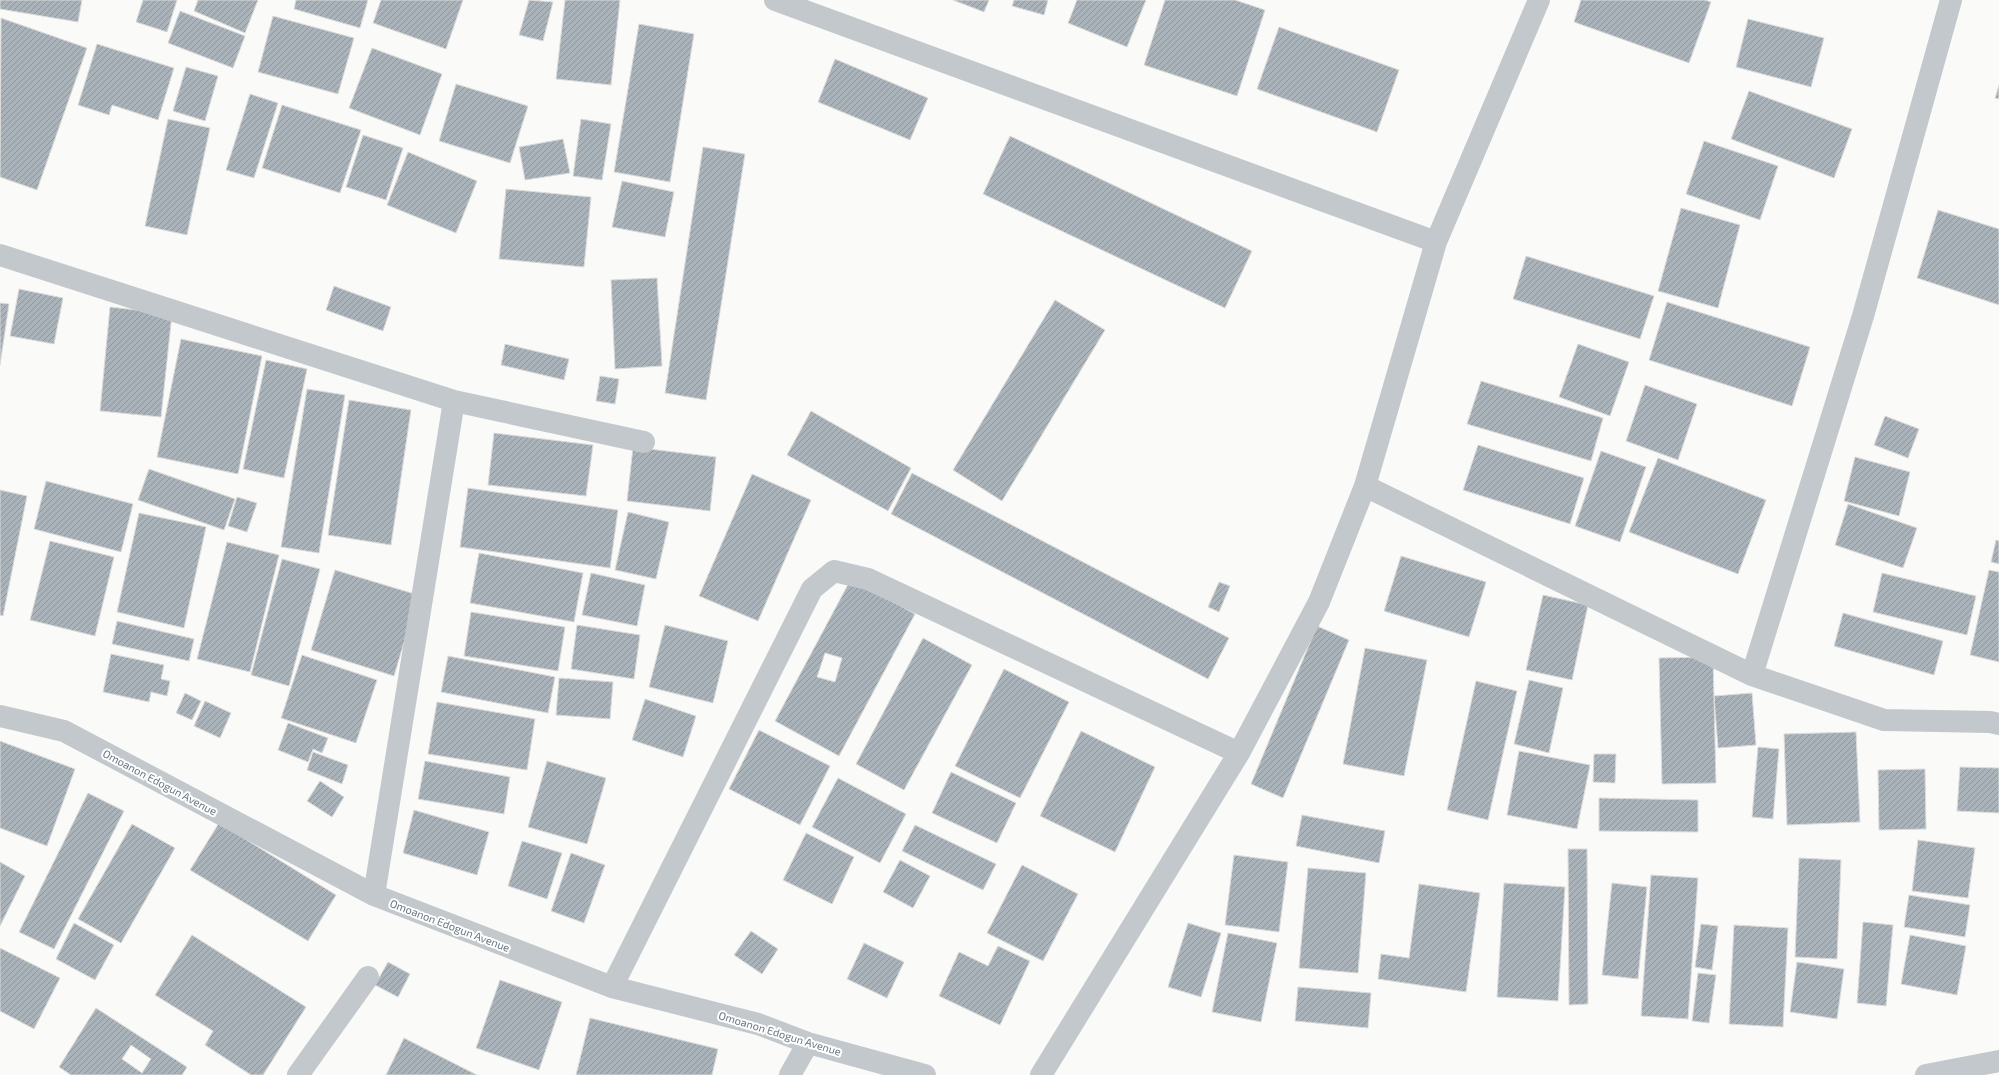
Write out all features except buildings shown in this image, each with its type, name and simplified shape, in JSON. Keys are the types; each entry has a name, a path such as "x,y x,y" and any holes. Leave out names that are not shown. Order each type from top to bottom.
{"street":[{"path":"775,0 1436,242"},
{"path":"1041,1075 1239,753 1319,602 1365,486 1436,242 1539,0"},
{"path":"1752,675 1863,316 1951,0"},
{"path":"0,255 454,401 644,442"},
{"path":"374,895 454,401"},
{"path":"1365,486 1752,675 1884,720 1990,722 1999,724"},
{"path":"612,987 812,589 834,571 868,579 1239,753"},
{"name":"Omoanon Edogun Avenue","path":"0,716 64,731 374,895 612,987 758,1024 808,1043 925,1075"},
{"path":"298,1075 368,977"},
{"path":"790,1075 808,1043"},
{"path":"1926,1075 1999,1061"}]}
